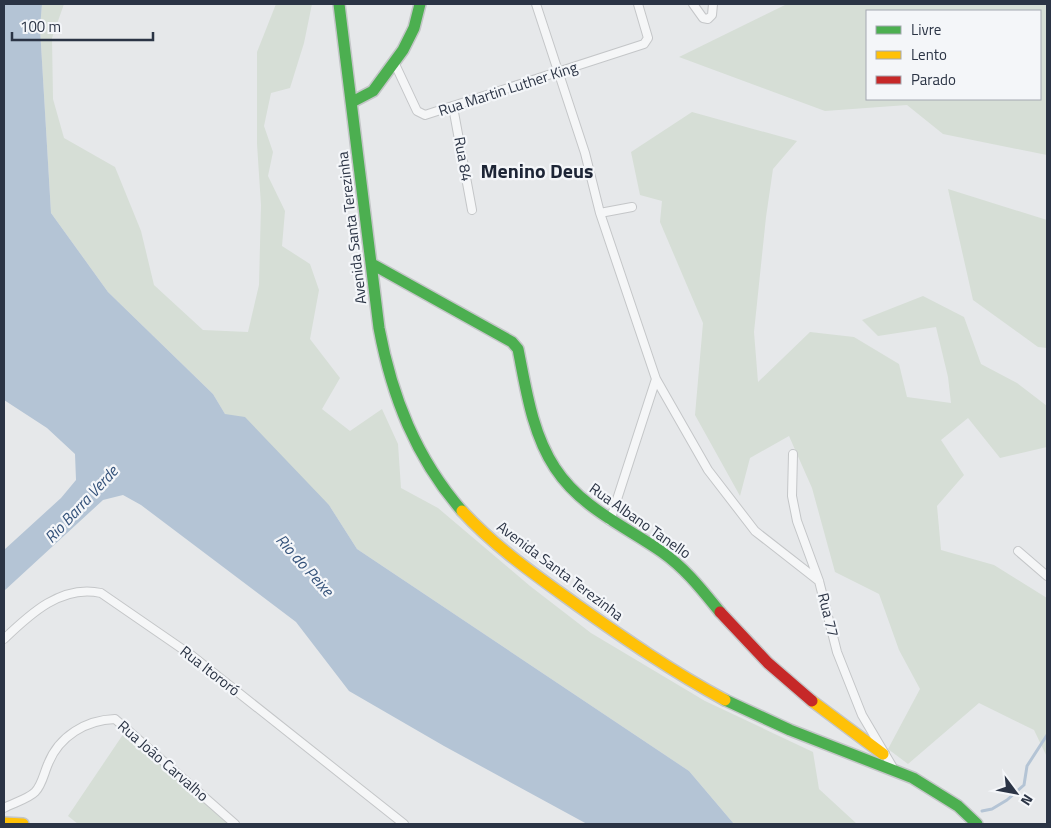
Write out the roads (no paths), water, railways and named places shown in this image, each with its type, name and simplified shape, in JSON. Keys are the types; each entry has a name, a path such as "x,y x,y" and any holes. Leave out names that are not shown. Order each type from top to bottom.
{"main road":[{"name":"Avenida Santa Terezinha","path":"339,4 379,328 386,368 406,424 432,474 494,542 644,652 717,697 789,730 892,766 946,796 978,824"},
{"path":"352,102 373,91 394,62 414,28 420,4"},
{"name":"Rua Albano Tanello","path":"372,264 512,342 518,350 543,448 569,488 610,521 677,563 732,627 807,698 883,754"},
{"path":"4,823 23,824"}],"street":[{"path":"536,4 557,73 585,153 600,213 656,380 708,470 755,532 819,581"},
{"name":"Rua Martin Luther King","path":"394,62 420,114 453,107 644,44 648,38 638,4"},
{"path":"693,4 703,18 708,18 712,15 713,4"},
{"name":"Rua 84","path":"453,107 472,210"},
{"path":"600,213 632,207"},
{"path":"610,521 656,380"},
{"name":"Rua 77","path":"793,454 792,496 796,520 819,581 837,652 862,715 883,754 892,766"},
{"path":"1018,550 1047,576"},
{"name":"Rua Itororó","path":"4,639 32,612 61,596 87,589 101,592 192,655 404,824"},
{"name":"Rua João Carvalho","path":"4,808 33,794 57,746 69,733 115,719 235,824"}],"water":[{"path":"4,4 42,4 40,28 51,213 108,292 213,394 225,414 245,417 329,505 357,549 689,771 734,824 587,824 444,746 349,691 296,622 141,505 123,495 103,500 4,591 4,550 61,498 76,480 75,454 47,428 4,400"}],"waterway":[{"path":"982,811 992,809 1007,800 1024,785 1027,766 1047,735"}],"district":[{"name":"Menino Deus","path":"537,171"}],"water label":[{"name":"Rio Barra Verde","path":"81,504"},
{"name":"Rio do Peixe","path":"305,565"}]}
